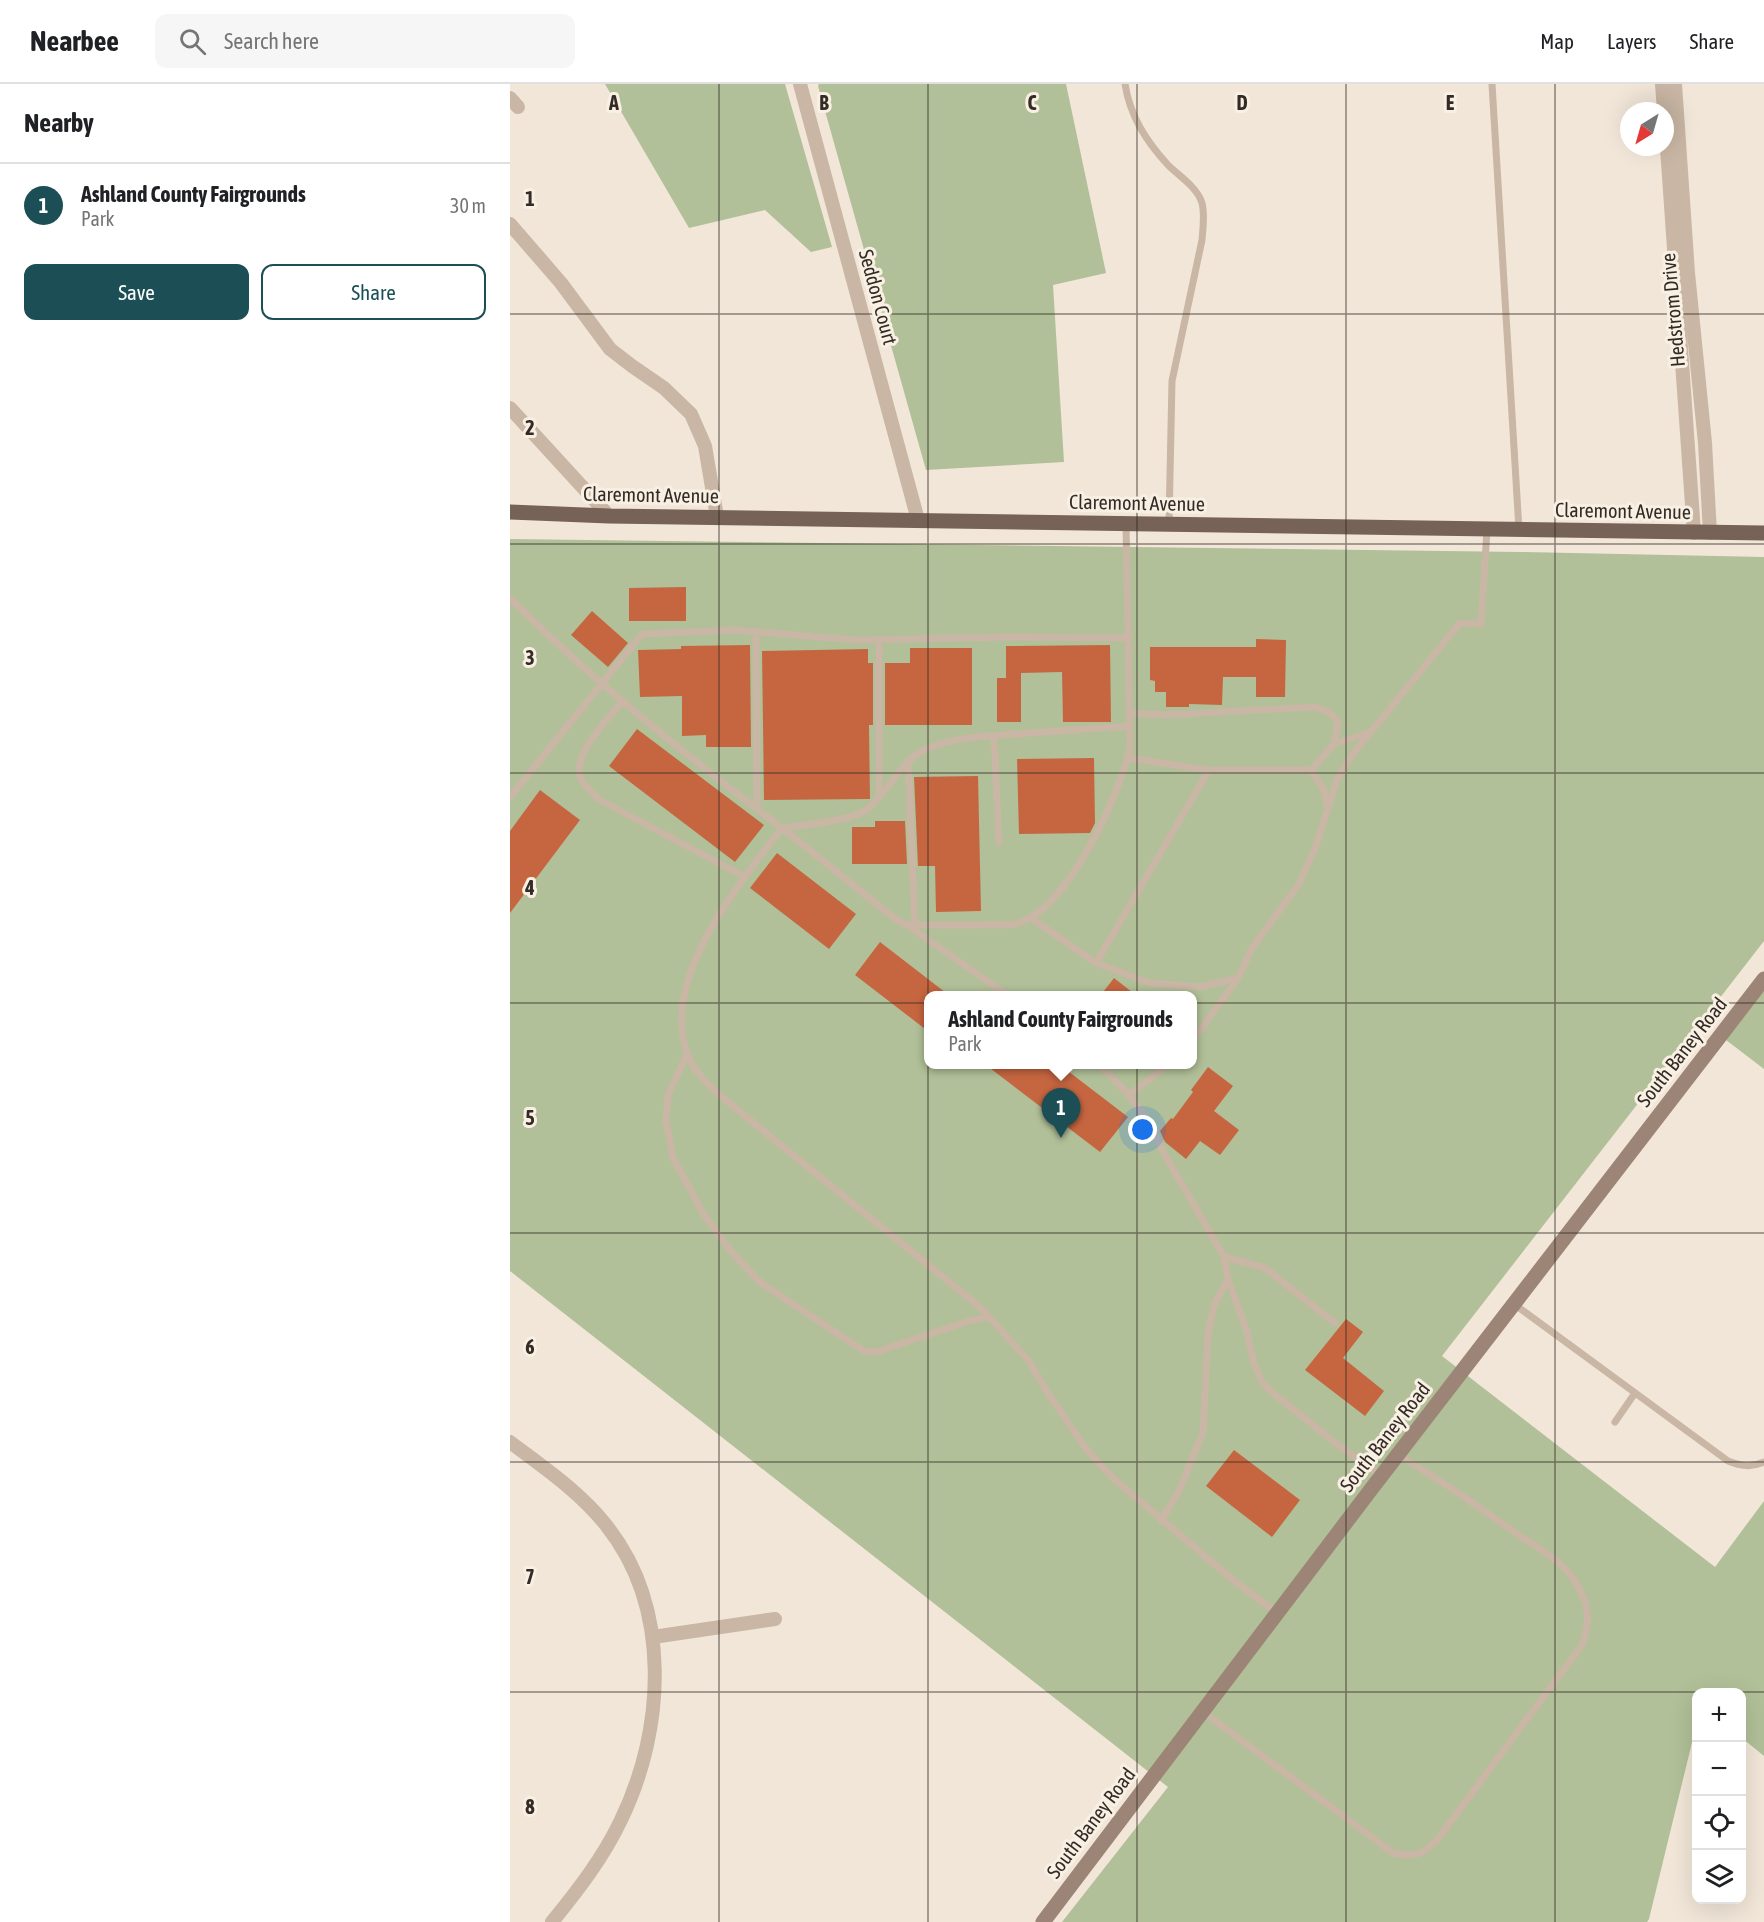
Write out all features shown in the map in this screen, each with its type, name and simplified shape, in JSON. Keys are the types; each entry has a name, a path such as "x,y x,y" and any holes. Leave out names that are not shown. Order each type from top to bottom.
{"main road":[{"name":"Claremont Avenue","path":"510,512 609,516 1764,533"}],"street":[{"name":"Seddon Court","path":"800,84 918,520"},
{"path":"1662,84 1663,102"},
{"name":"Hedstrom Drive","path":"1675,84 1688,273 1705,442 1710,533"},
{"name":"Hedstrom Drive","path":"1668,156 1694,533"},
{"path":"510,224 561,283 610,349 664,388 691,414 705,446 717,517"},
{"path":"510,408 609,516"},
{"name":"South Baney Road","path":"1043,1922 1397,1455 1764,979"},
{"path":"510,1442 580,1497 607,1526 638,1579 653,1638 655,1670 651,1718 634,1788 622,1818 596,1864 552,1922"},
{"path":"653,1638 775,1619"}],"lane":[{"path":"1125,84 1140,131 1201,201 1204,217 1202,240 1172,381 1169,524"},
{"path":"1492,84 1520,530"},
{"path":"904,924 1014,924 1031,918 1050,902 1069,877 1103,823 1122,780 1128,758 1130,713 1126,524"},
{"path":"1197,1034 1238,978 1252,948 1299,884 1317,843 1338,777 1352,755 1460,623 1481,624 1487,528"},
{"path":"510,598 674,746 782,828 893,917 1002,991"},
{"path":"510,797 642,634 735,630 855,640 1008,637 1129,638"},
{"path":"756,632 757,810"},
{"path":"879,639 879,797"},
{"path":"623,701 588,744 579,762 581,780 598,798 745,878"},
{"path":"1130,713 1164,715 1316,707 1330,713 1338,722 1335,744"},
{"path":"1130,726 949,741 926,749 908,760 864,812 820,823 782,828 745,878 709,934 693,967 681,1016 687,1054 696,1071 717,1093 941,1274 989,1317 1029,1361 1047,1392 1087,1450 1113,1478 1161,1521 1277,1613"},
{"path":"1128,758 1209,770 1311,770 1335,744 1371,732"},
{"path":"994,736 999,842"},
{"path":"908,760 915,925"},
{"path":"1096,963 1209,770"},
{"path":"1311,770 1324,790 1328,807"},
{"path":"1031,918 1096,963 1150,983 1200,987 1238,978"},
{"path":"687,1054 668,1095 666,1120 673,1158 704,1215 734,1255 761,1282 864,1351 876,1352 972,1320 989,1317"},
{"path":"1103,1069 1130,1095 1152,1126 1162,1150 1224,1257 1228,1279 1262,1382 1333,1441 1381,1476"},
{"path":"1130,1095 1164,1069"},
{"path":"1224,1257 1264,1268 1335,1323"},
{"path":"1161,1521 1179,1491 1203,1432 1208,1333 1214,1305 1228,1279"},
{"path":"1514,1304 1728,1461 1740,1466 1752,1466 1764,1462"},
{"path":"1615,1422 1635,1393"},
{"path":"1202,1711 1393,1853 1412,1856 1425,1852 1437,1840 1582,1645 1588,1629 1588,1612 1574,1579 1561,1564 1442,1481 1397,1455"}],"green space":[{"path":"605,84 785,84 832,247 811,252 765,210 689,228"},
{"path":"819,84 1066,84 1106,273 1053,285 1064,462 926,470"},
{"path":"510,539 1764,557 1764,941 1442,1356 1715,1567 1764,1501 1764,1756 1746,1741 1746,1688 1692,1688 1692,1742 1647,1922 1062,1922 1168,1787 510,1271"},
{"path":"1764,991 1764,1069 1726,1040"}],"building":[{"path":"686,587 686,621 629,621 629,588"},
{"path":"592,611 628,643 608,667 571,635"},
{"path":"1256,639 1286,640 1285,697 1256,697 1256,677 1223,677 1222,705 1189,704 1189,707 1166,707 1166,692 1155,692 1155,681 1150,680 1150,647 1256,647"},
{"path":"750,645 751,747 706,747 706,735 682,736 682,696 640,697 638,650 681,649 681,646"},
{"path":"1110,645 1111,722 1063,722 1062,672 1021,673 1021,722 997,722 997,678 1006,678 1006,646"},
{"path":"910,648 972,648 972,725 885,725 885,663 910,663"},
{"path":"868,649 868,663 873,663 873,725 869,725 870,799 764,800 762,651"},
{"path":"637,729 764,825 735,862 609,766"},
{"path":"1094,758 1095,823 1090,833 1019,834 1017,759"},
{"path":"978,776 981,911 936,912 935,866 918,866 914,777"},
{"path":"540,790 580,820 510,913 510,831"},
{"path":"875,821 905,821 907,864 852,864 852,827 875,827"},
{"path":"777,853 856,914 829,949 750,888"},
{"path":"880,942 944,991 924,991 924,1028 855,975"},
{"path":"1114,978 1131,991 1104,991"},
{"path":"1208,1067 1233,1086 1214,1111 1239,1130 1220,1155 1200,1141 1186,1159 1165,1142 1160,1131 1171,1118 1173,1119"},
{"path":"991,1069 1065,1069 1128,1117 1100,1152"},
{"path":"1346,1319 1363,1332 1343,1358 1384,1391 1365,1416 1305,1370"},
{"path":"1234,1450 1300,1500 1272,1537 1206,1486"}],"place":[{"name":"Ashland County Fairgrounds","path":"1061,1138"}]}
